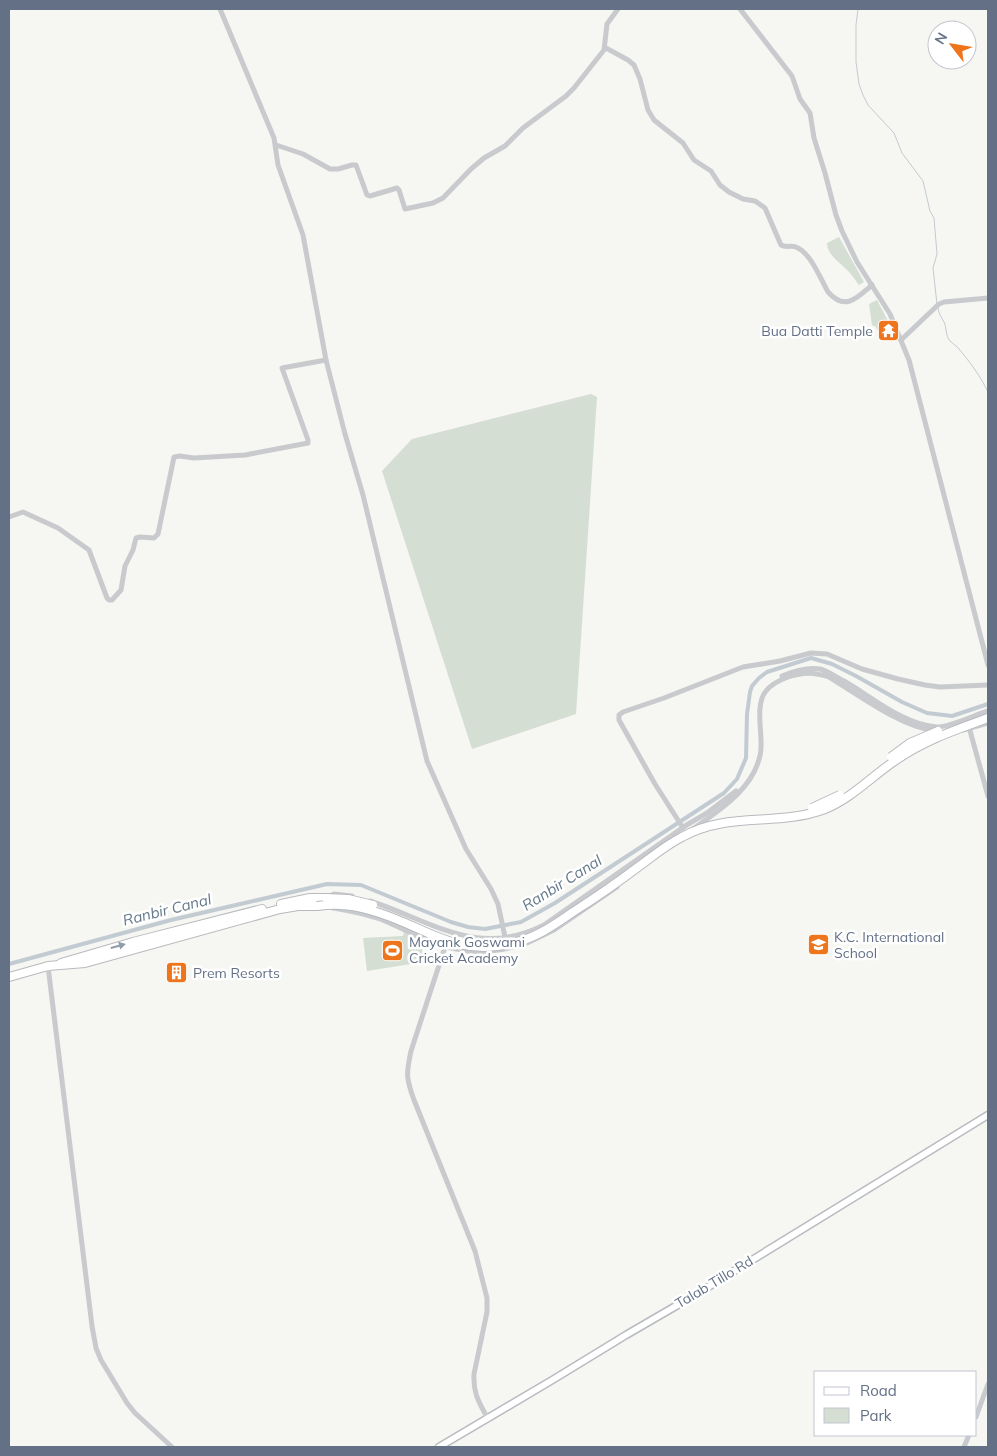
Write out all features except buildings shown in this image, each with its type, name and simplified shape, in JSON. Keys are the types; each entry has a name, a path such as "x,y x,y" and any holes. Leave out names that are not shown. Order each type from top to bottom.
{"highway":[{"path":"9,977 124,944 310,898 348,899 376,906 450,938 483,942 504,941 545,926 667,841 689,828 724,817 795,812 822,804 854,786 902,749 917,740 988,712"},
{"path":"51,966 85,963 280,909 298,906 346,905 369,910 443,940 466,946 490,947 518,942 545,931 689,833 718,823 786,818 824,809 854,792 894,761 919,745 943,733 988,718"}],"main road":[{"name":"Talab Tillo Rd","path":"439,1447 700,1292 988,1115"}],"street":[{"path":"220,9 265,114 276,145 276,159 303,237 326,360 363,495 427,762 466,849 498,904 505,935"},
{"path":"276,145 303,154 330,169 338,169 352,164 356,165 366,195 370,196 397,188 405,209 440,200 484,158 505,146 526,125 558,103 574,88 606,48 607,24 618,9"},
{"path":"740,9 794,79 800,99 810,113 814,138 838,223 850,249 890,314 911,365 988,665"},
{"path":"606,48 634,65 640,79 648,110 654,120 683,143 694,160 711,171 720,185 728,192 763,205 781,245 783,247 795,247 806,253 832,297 846,303 872,285"},
{"path":"901,340 937,305 944,302 988,298"},
{"path":"9,517 23,512 58,528 89,550 107,598 112,600 121,590 125,566 133,550 136,538 140,536 154,538 158,534 174,457 194,458 245,455 307,443 308,441 282,368 326,360"},
{"path":"681,826 619,720 619,715 622,712 664,698 743,667 780,661 811,653 828,654 862,669 925,685 940,687 988,685"},
{"path":"326,898 334,894 342,894 368,900 458,935 484,939 531,930 544,925 681,826 707,812 735,792 754,766 758,753 758,698 768,684 790,673 805,669 824,670 901,716 920,724 942,727 988,712"},
{"path":"318,906 363,914 383,920 445,947 463,951 506,949 544,936 603,897 742,790 754,773 760,757 761,700 766,690 783,680 804,673 814,672 829,677 898,719 926,730 945,732 969,729 988,723"},
{"path":"967,718 988,796"},
{"path":"445,947 411,1051 407,1080 475,1251 487,1298 487,1312 473,1383 476,1397 488,1419"},
{"path":"51,966 91,1319 96,1348 101,1360 130,1408 172,1447"},
{"path":"977,1414 988,1384"}],"green space":[{"path":"839,237 864,282 859,285 827,247 827,243"},
{"path":"877,300 888,321 883,328 877,330 872,325 869,304"},
{"path":"591,394 597,397 576,714 472,749 382,471 412,439"},
{"name":"Mayank Goswami Cricket Academy","path":"405,927 421,930 423,962 367,971 363,938 403,936"}],"waterway":[{"path":"858,9 856,62 859,84 868,105 894,133 902,153 923,181 930,211 934,218 937,254 933,268 937,304"},
{"path":"938,308 945,324 948,339 971,364 988,392"},
{"name":"Ranbir Canal","path":"9,964 171,920 327,884 361,885 451,922 468,927 485,929 521,922 555,903 724,793 737,779 746,758 747,714 752,686 767,672 811,658 832,664 902,702 927,713 952,716 988,704"}],"place":[{"name":"Bua Datti Temple","path":"889,331"},
{"name":"K.C. International School","path":"818,945"},
{"name":"Mayank Goswami Cricket Academy","path":"393,950"},
{"name":"Prem Resorts","path":"177,973"}]}
